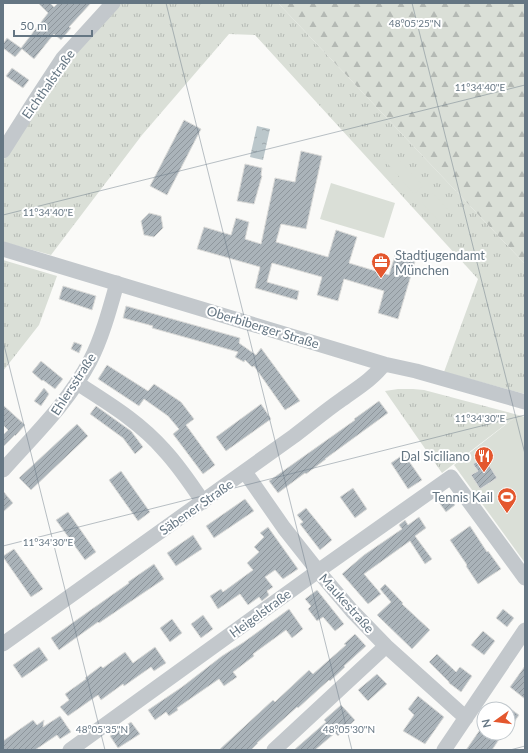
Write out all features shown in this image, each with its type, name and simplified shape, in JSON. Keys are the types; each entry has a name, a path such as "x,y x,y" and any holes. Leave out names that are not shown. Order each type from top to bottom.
{"street":[{"name":"Eichthalstraße","path":"3,151 63,58 113,3"},
{"name":"Oberbiberger Straße","path":"3,249 384,364 416,371 525,402"},
{"name":"Ehlersstraße","path":"3,470 51,418 90,361 98,344 117,283"},
{"name":"Säbener Straße","path":"3,644 294,436 365,383 384,364"},
{"path":"76,383 116,407 154,439 178,467 203,502"},
{"name":"Maukestraße","path":"245,472 284,528 352,611 386,646 466,718"},
{"name":"Heigelstraße","path":"70,750 451,477 525,578"},
{"path":"444,750 525,630"},
{"path":"274,750 386,646"}],"green space":[{"path":"121,3 278,3 525,264 525,394 444,372 478,279 255,35 229,34 142,135 51,255 3,242 3,161 38,103 68,63 113,10"},
{"path":"278,3 525,3 525,264"},
{"path":"389,149 423,186 414,194 381,156"},
{"path":"331,183 395,203 384,238 320,219"},
{"path":"433,193 449,211 439,221 422,203"},
{"path":"3,260 57,276 39,325 3,371"},
{"path":"398,389 424,390 518,415 442,473 385,391"},
{"name":"Tennis Kail","path":"518,415 525,417 525,563 454,465"}],"water":[{"path":"257,126 270,129 263,160 250,157"}],"building":[{"path":"38,3 50,3 54,7 58,3 91,3 69,27 71,28 61,40 54,34 34,59 22,49 15,57 3,48 3,44 7,38 21,48 48,13"},
{"path":"12,68 29,80 23,88 6,76"},
{"path":"184,120 201,129 167,195 150,186"},
{"path":"301,151 322,156 306,229 281,224 276,242 328,257 336,230 357,237 349,263 389,275 397,249 417,255 398,319 378,313 384,291 344,279 338,301 317,295 322,277 272,263 267,282 299,291 297,300 255,288 260,267 197,249 204,227 231,235 236,218 249,222 245,239 261,244 275,178 295,182"},
{"path":"245,164 262,168 262,176 254,204 237,201"},
{"path":"149,213 161,216 163,228 154,237 144,235 141,221"},
{"path":"63,286 96,296 92,310 59,299"},
{"path":"126,306 240,338 239,343 256,355 261,348 300,401 285,410 254,366 252,367 245,360 244,362 235,357 238,352 152,328 153,326 123,318"},
{"path":"74,342 82,345 79,353 71,349"},
{"path":"41,361 63,379 55,389 43,380 42,381 32,372"},
{"path":"107,365 148,391 154,384 181,402 194,419 186,425 215,465 203,474 173,434 179,429 168,416 144,399 139,406 98,379"},
{"path":"44,388 49,394 41,406 34,401"},
{"path":"379,401 388,413 278,493 269,481 355,420 354,419"},
{"path":"261,404 271,419 226,451 216,437"},
{"path":"3,405 25,425 3,447 3,435 8,430 3,425"},
{"path":"96,406 131,431 143,447 135,454 123,438 90,414"},
{"path":"77,424 88,436 31,490 19,478"},
{"path":"404,454 422,480 408,489 391,463"},
{"name":"Dal Siciliano","path":"484,457 497,478 480,489 471,475 478,471 473,464"},
{"path":"121,471 150,512 138,521 109,480"},
{"path":"353,488 367,509 355,518 340,497"},
{"path":"3,491 13,503 3,512"},
{"path":"448,494 455,505 446,512 438,501"},
{"path":"245,499 254,511 214,538 206,526"},
{"path":"306,508 332,540 320,550 300,524 303,522 297,515"},
{"path":"68,512 96,552 85,560 56,520"},
{"path":"419,517 426,528 415,536 432,559 425,564 410,541 364,574 381,594 368,604 342,574 364,555 402,529 399,525 405,520 408,525"},
{"path":"470,526 487,552 488,551 501,569 478,584 450,540"},
{"path":"268,527 298,569 283,579 275,570 265,577 273,587 267,591 269,595 262,601 259,597 248,605 240,594 218,609 210,596 221,589 223,592 253,570 247,563 259,552 254,547 264,537 260,533"},
{"path":"193,535 202,549 176,566 167,553"},
{"path":"14,549 43,589 31,597 3,557"},
{"path":"154,564 164,579 99,623 98,622 59,650 51,638"},
{"path":"385,584 403,603 402,604 430,630 412,649 377,615 391,602 380,589"},
{"path":"317,590 344,624 335,631 323,617 317,621 308,609 311,606 305,599"},
{"path":"289,609 303,629 292,638 286,630 253,654 254,656 233,672 237,677 224,686 219,679 177,708 178,710 169,716 166,712 155,720 148,710"},
{"path":"503,609 514,618 507,627 496,618"},
{"path":"203,615 213,629 201,638 191,624"},
{"path":"172,619 182,633 170,642 160,628"},
{"path":"483,631 495,641 484,655 471,645"},
{"path":"355,634 366,646 330,681 329,680 298,708 297,707 251,750 219,750 273,700 275,702 309,670 313,674 346,645 344,644"},
{"path":"39,647 48,660 22,678 13,665"},
{"path":"155,647 166,663 154,671 151,667 124,686 123,684 101,700 98,695 68,716 60,707 69,700 65,694 101,666 103,668 125,652 133,663"},
{"path":"437,654 456,672 460,667 472,676 461,692 449,683 429,662"},
{"path":"525,666 525,699 510,687"},
{"path":"377,674 387,684 368,701 358,690"},
{"path":"418,696 444,717 425,744 403,731 414,715 408,709"},
{"path":"341,705 355,720 338,736 335,733 315,750 294,750 326,722 324,720"},
{"path":"60,716 71,732 60,739 57,735 35,750 3,750 3,741 33,720 37,725 44,720 43,727"},
{"path":"131,722 140,734 118,748 110,736"},
{"path":"476,736 476,741 498,741 492,750 466,750"}],"place":[{"name":"Stadtjugendamt München","path":"381,279"},
{"name":"Dal Siciliano","path":"484,473"},
{"name":"Tennis Kail","path":"507,514"}]}
